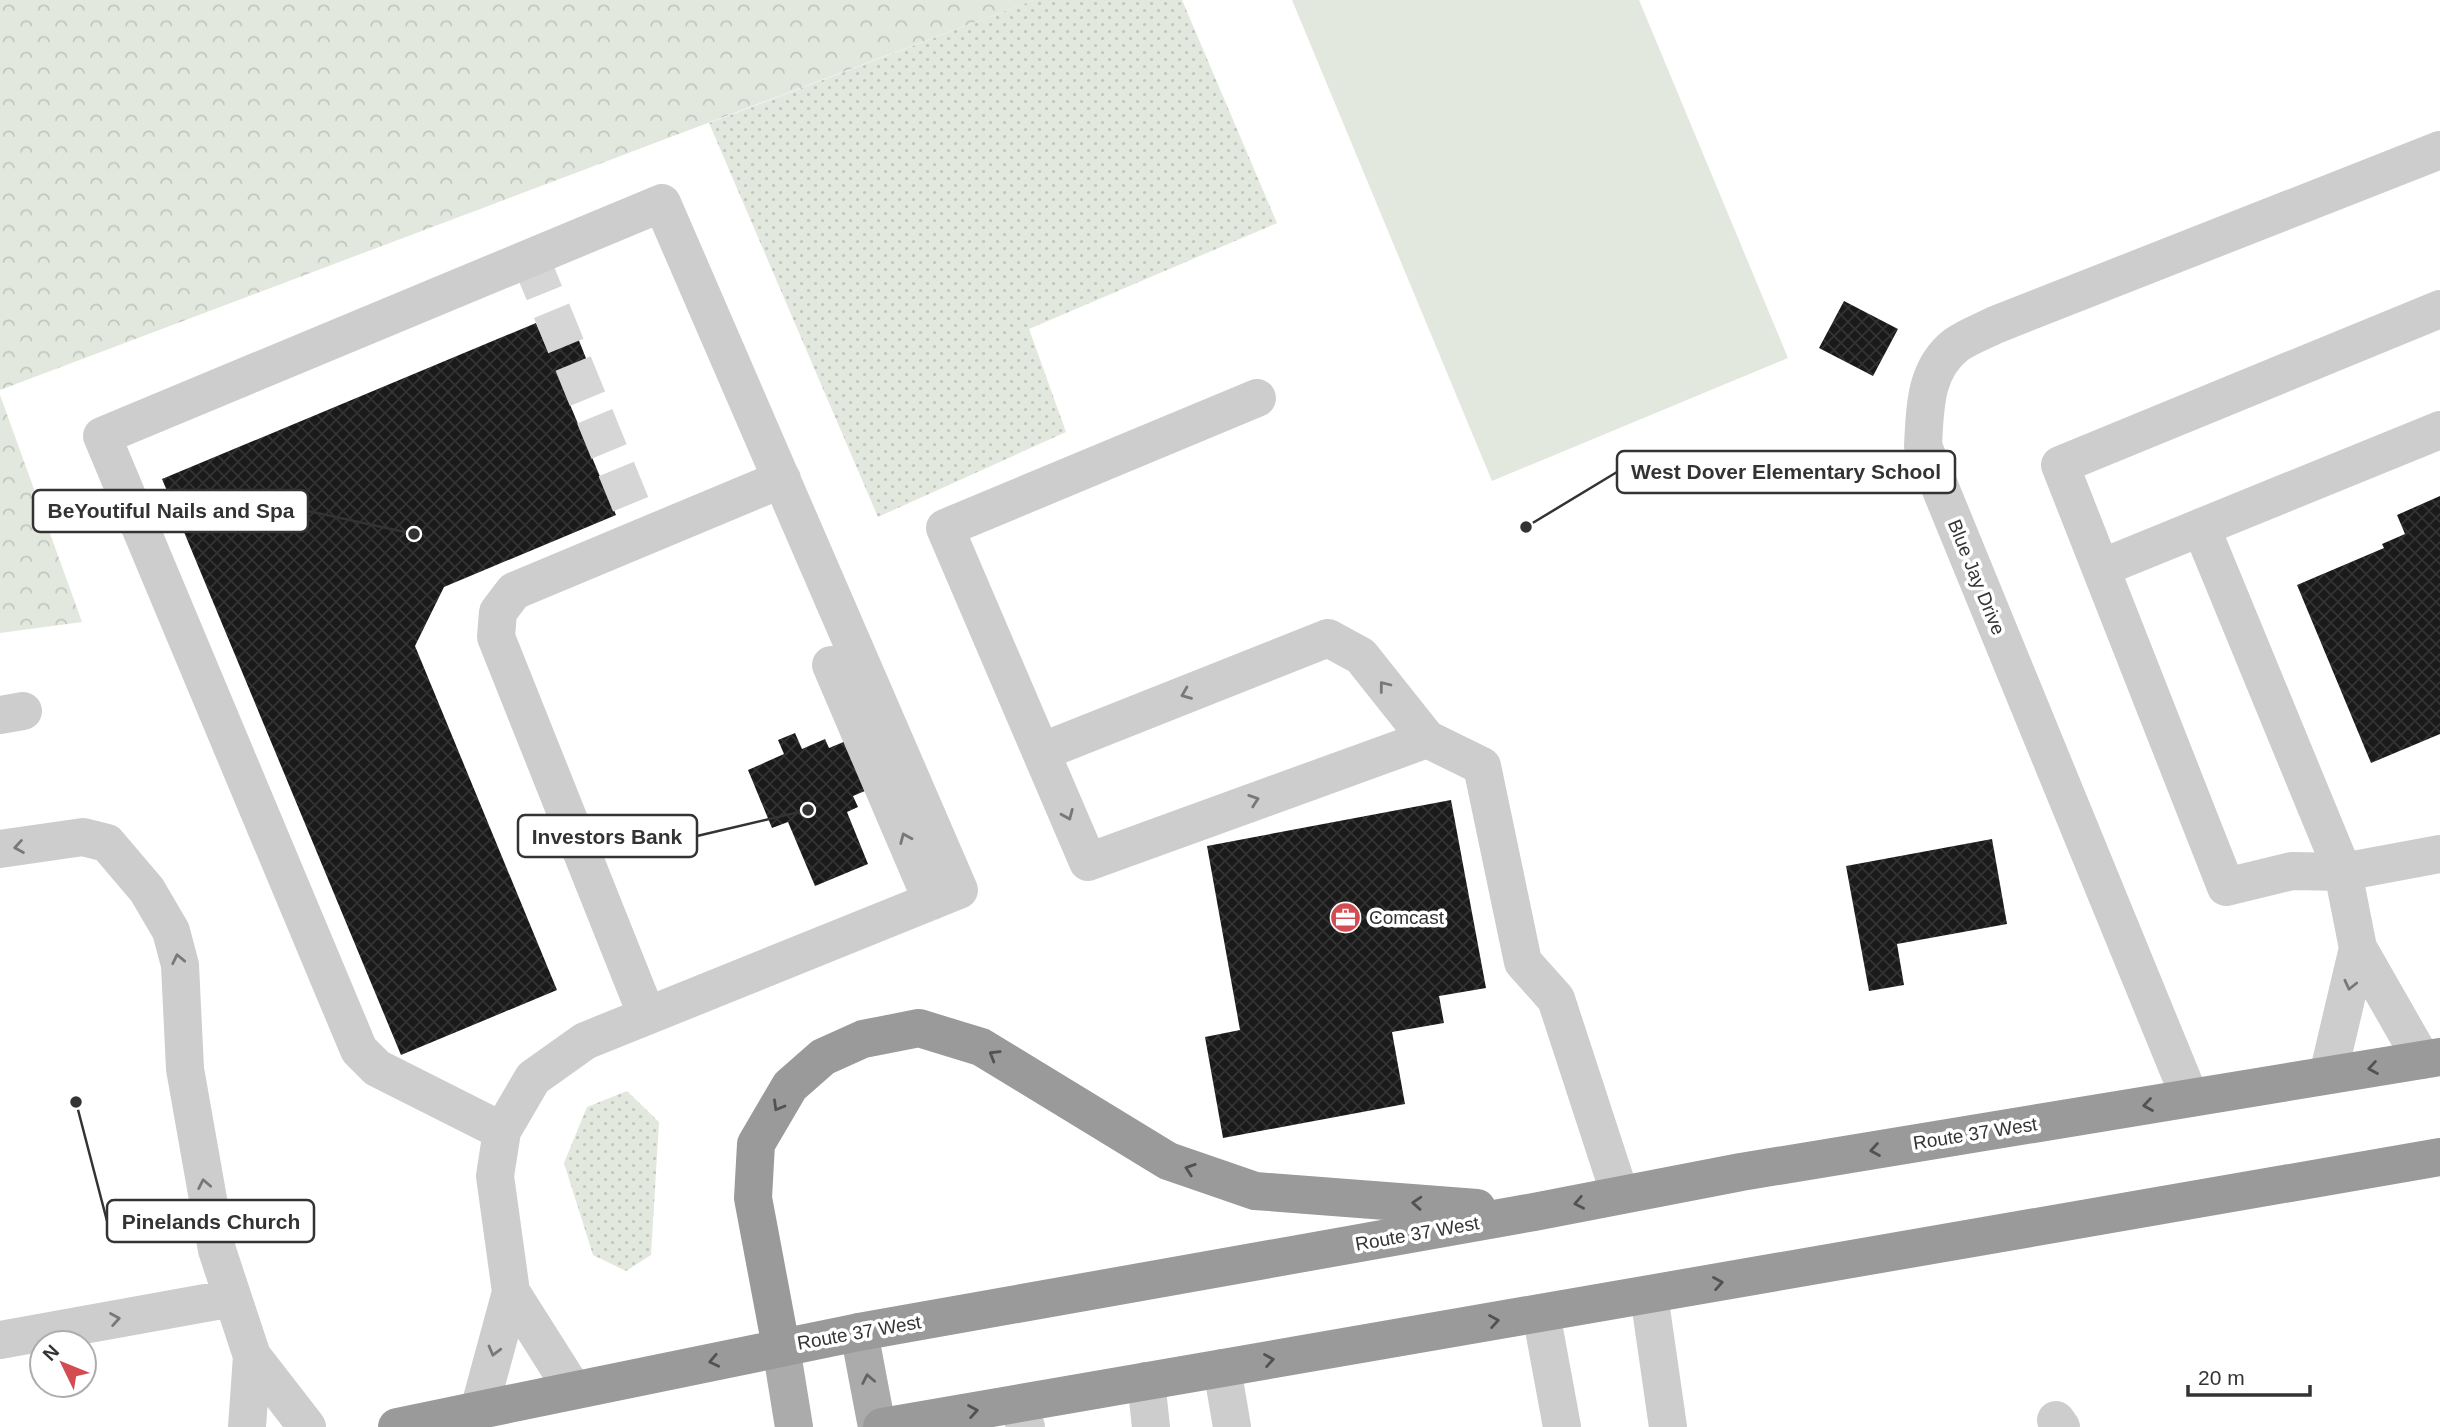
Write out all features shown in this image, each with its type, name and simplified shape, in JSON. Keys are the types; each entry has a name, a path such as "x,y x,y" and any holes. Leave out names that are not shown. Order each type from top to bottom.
{"highway":[{"path":"780,1347 753,1198 756,1144 790,1086 823,1057 863,1039 919,1028 981,1047 1168,1161 1255,1191 1534,1212"},
{"name":"Route 37 West","path":"397,1427 859,1332 1534,1212 1741,1172 2431,1058"},
{"path":"879,1427 1021,1415 1146,1381 2440,1157"}],"main road":[{"path":"859,1332 879,1427"},
{"path":"780,1347 794,1427"}],"street":[{"name":"Blue Jay Drive","path":"2190,1098 1923,446 1926,395 1933,373 1955,346 1995,325 2440,150"},
{"path":"479,1410 511,1292 495,1176 502,1131 533,1079 585,1041 959,890 662,203 102,436 359,1050 377,1068 502,1131"},
{"path":"2440,309 2060,465 2226,887 2292,871 2343,872 2440,854"},
{"path":"1257,398 945,528 1088,862 1427,739"},
{"path":"2101,568 2440,430"},
{"path":"647,1016 496,638 498,612 514,591 782,480"},
{"path":"2201,527 2343,872 2358,948 2431,1058"},
{"path":"1041,752 1328,638 1361,656 1427,739 1482,766 1523,962 1556,999 1620,1195"},
{"path":"831,666 932,901"},
{"path":"0,849 83,837 107,843 147,890 171,931 180,965 186,1069 197,1147 217,1250 252,1356 307,1427"},
{"path":"2328,1075 2358,948"},
{"path":"511,1292 573,1390"},
{"path":"1649,1295 1668,1427"},
{"path":"0,1340 233,1298"},
{"path":"1541,1313 1562,1427"},
{"path":"247,1427 252,1356"},
{"path":"1222,1368 1232,1427"},
{"path":"1146,1381 1151,1427"}],"green space":[{"path":"0,0 1034,0 0,390"},
{"path":"1034,0 1182,0 1277,223 1029,329 1066,432 878,517 709,123"},
{"path":"1292,0 1639,0 1788,358 1492,481"},
{"path":"0,395 82,622 0,633"},
{"path":"627,1091 659,1122 651,1255 626,1271 593,1255 564,1163 587,1107"}],"building":[{"path":"1844,301 1898,329 1873,376 1819,348"},
{"path":"536,323 548,351 578,338 591,371 561,383 616,515 444,587 415,646 557,990 401,1055 162,479"},
{"path":"2440,496 2440,734 2371,763 2297,585 2384,548 2382,544 2405,534 2397,515"},
{"path":"795,733 802,749 825,739 829,748 858,736 879,785 853,796 858,807 847,812 868,864 815,886 788,822 772,828 748,770 784,754 778,740"},
{"name":"Comcast","path":"1451,800 1486,988 1439,996 1444,1023 1392,1032 1405,1104 1223,1138 1205,1037 1240,1030 1207,846"},
{"path":"1992,839 2007,924 1897,944 1904,985 1869,991 1846,866"}],"tunnel":[{"path":"530,258 644,537"}],"place":[{"name":"West Dover Elementary School","path":"1526,527"},
{"name":"BeYoutiful Nails and Spa","path":"414,534"},
{"name":"Investors Bank","path":"808,810"},
{"name":"Comcast","path":"1346,917"},
{"name":"Pinelands Church","path":"76,1102"}]}
